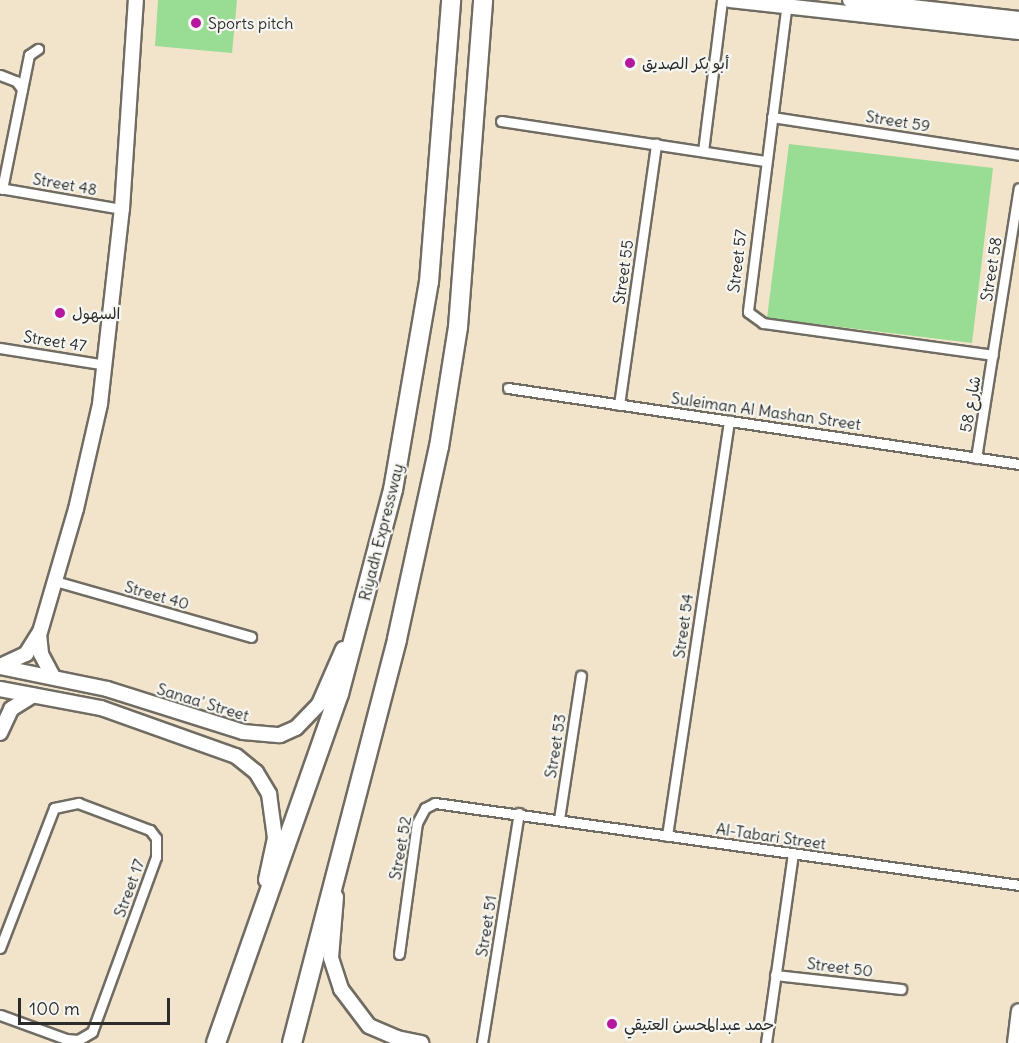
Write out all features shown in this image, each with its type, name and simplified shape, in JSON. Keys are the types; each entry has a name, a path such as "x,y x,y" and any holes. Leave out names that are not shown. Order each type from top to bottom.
{"highway":[{"name":"Riyadh Expressway","path":"216,1043 252,938 310,784 372,574 408,411 429,282 451,0"},
{"path":"292,1043 397,639 440,447 458,327 483,0"}],"main road":[{"path":"0,667 26,654 40,632 76,509 106,365 122,209 136,0"},
{"path":"477,78 486,18 494,0"},
{"path":"730,0 787,3 1019,32"},
{"path":"850,0 1019,19"},
{"name":"Sanaa' Street","path":"0,667 53,677 264,735 280,735 308,718 329,686 372,574"},
{"path":"40,632 40,654 53,677"},
{"path":"0,689 100,708 194,739 236,756 256,772 268,794 275,838 252,938"},
{"path":"2,727 16,705 33,695"},
{"path":"0,696 2,727"},
{"path":"194,739 199,726 197,717"},
{"path":"341,850 331,958 341,989 369,1026 397,1038 421,1043"},
{"path":"1015,1043 1019,1011"}],"street":[{"path":"703,151 723,0"},
{"name":"Street 57","path":"787,3 747,307 751,316 764,323 993,355"},
{"name":"Street 48","path":"38,49 30,52 1,188 122,209"},
{"path":"0,75 16,81 22,89"},
{"name":"Street 59","path":"772,117 1019,155"},
{"path":"501,121 765,160"},
{"name":"Street 55","path":"620,405 656,144"},
{"name":"Street 58","path":"993,355 1019,188"},
{"name":"Street 47","path":"0,348 106,365"},
{"name":"شارع 58","path":"976,458 993,355"},
{"name":"Suleiman Al Mashan Street","path":"508,388 1019,464"},
{"name":"Street 54","path":"667,836 729,421"},
{"name":"Street 40","path":"55,581 251,638"},
{"name":"Street 53","path":"559,819 581,676"},
{"name":"Street 17","path":"0,948 54,808 78,803 150,830 156,838 156,857 92,1032 78,1040 66,1039 0,1015"},
{"name":"Street 52","path":"399,954 417,823 425,808 441,803 519,813"},
{"name":"Al-Tabari Street","path":"519,813 1019,885"},
{"name":"Street 51","path":"482,1043 519,813"},
{"path":"766,1043 793,854"},
{"name":"Street 50","path":"776,975 902,989"}],"green space":[{"name":"Sports pitch","path":"158,0 237,0 232,53 155,46"},
{"path":"789,144 993,168 972,343 767,318"}],"place":[{"name":"Sports pitch","path":"196,23"},
{"name":"أبو بكر الصديق","path":"630,63"},
{"name":"السهول","path":"60,313"},
{"name":"حمد عبدالمحسن العتيقي","path":"612,1024"}]}
